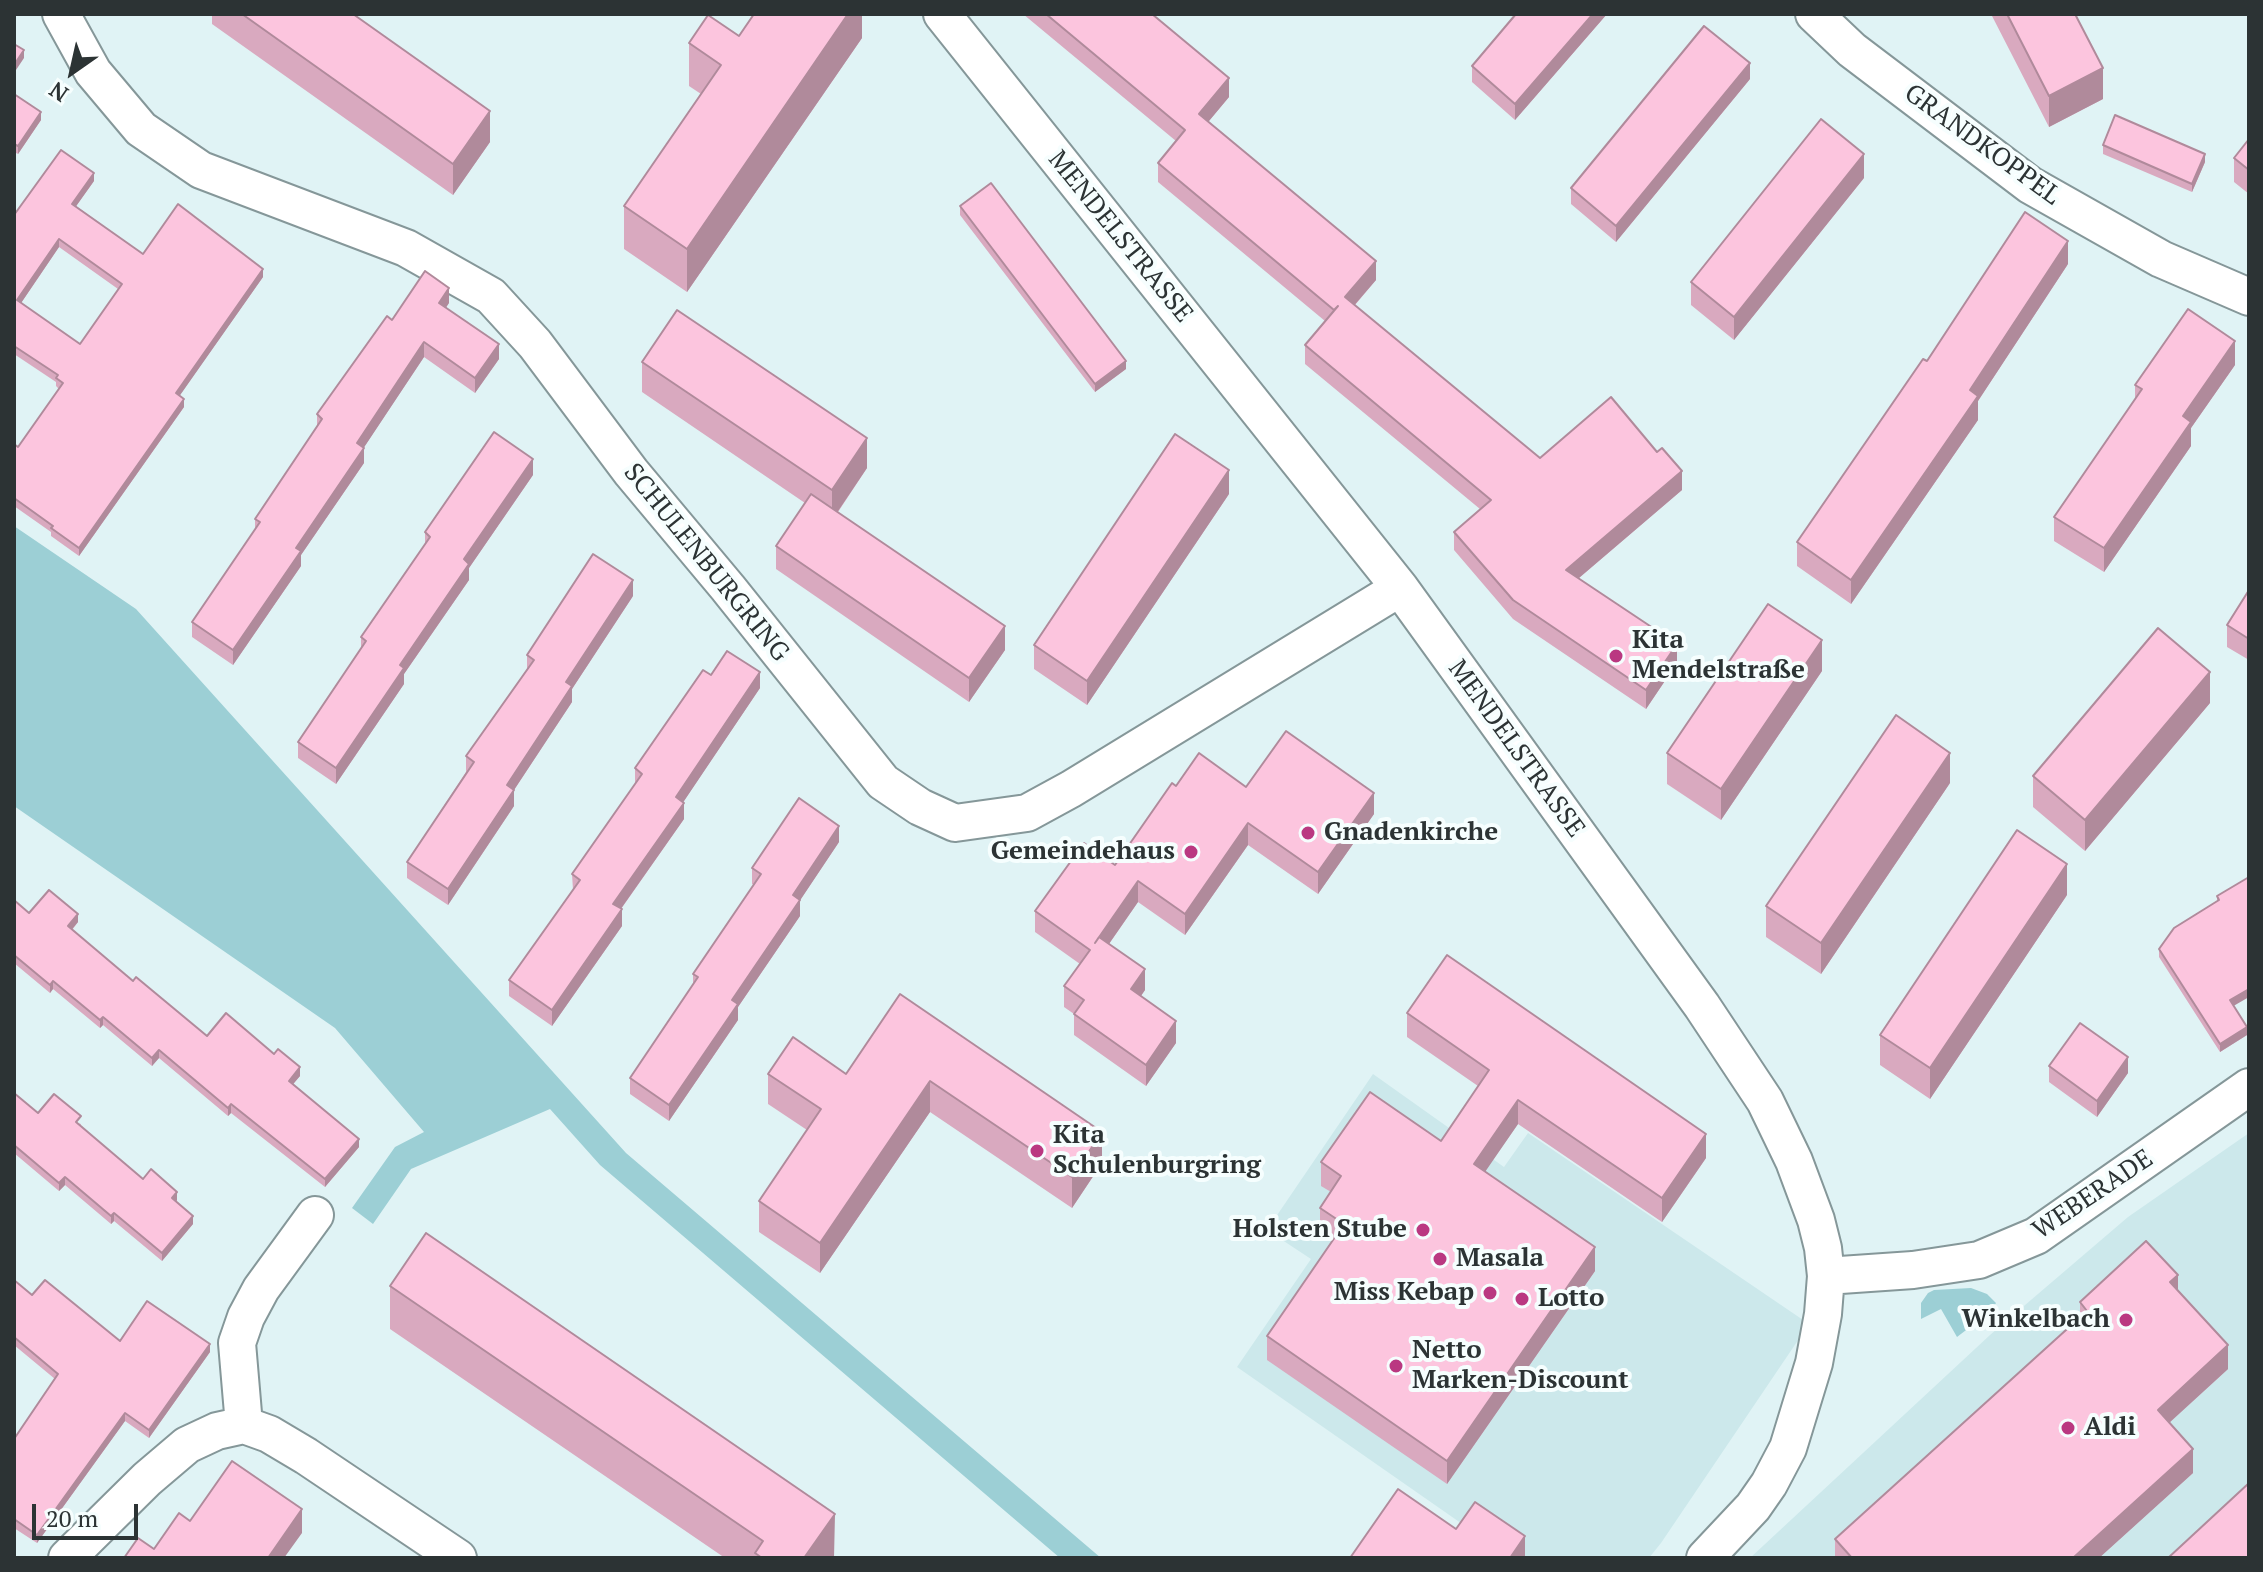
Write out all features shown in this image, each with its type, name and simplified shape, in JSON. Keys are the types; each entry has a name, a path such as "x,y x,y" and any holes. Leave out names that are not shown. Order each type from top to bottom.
{"street":[{"name":"SCHULENBURGRING","path":"61,14 93,72 141,129 201,170 406,248 491,296 535,344 631,472 883,782 920,807 955,823 1027,813 1084,782 1400,588"},
{"name":"MENDELSTRASSE","path":"942,14 1400,588 1702,1006 1765,1101 1794,1161 1816,1220 1826,1276 1823,1314 1814,1363 1788,1448 1753,1507 1705,1558"},
{"name":"GRANDKOPPEL","path":"1814,14 1852,50 2030,185 2161,259 2249,297"},
{"name":"WEBERADE","path":"1826,1276 1913,1270 1979,1260 2036,1236 2249,1087"},
{"path":"244,1425 237,1343 261,1289 315,1215"},
{"path":"67,1558 147,1479 187,1445 217,1431 244,1425 269,1434 306,1456 458,1558"}],"shaded area":[{"path":"14,526 136,609 626,1153 1101,1558 1060,1558 600,1165 550,1109 411,1169 373,1224 352,1208 395,1147 424,1132 335,1028 14,806"},
{"path":"1373,1074 1504,1167 1528,1133 1809,1324 1649,1558 1511,1558 1237,1367 1311,1259 1267,1230"},
{"path":"2249,1133 2249,1558 1750,1558 1990,1335 2128,1217"},
{"path":"1971,1288 1987,1294 1996,1303 1991,1311 1957,1337 1941,1309 1921,1319 1921,1303 1928,1293"}],"building":[{"path":"242,14 353,14 490,111 453,164"},
{"path":"754,14 848,14 687,249 624,206 721,65 689,43 708,15 739,36"},
{"path":"1046,14 1152,14 1229,78 1199,114 1376,261 1345,297 1540,458 1611,397 1657,452 1662,448 1682,471 1566,570 1677,644 1646,690 1513,600 1454,532 1491,500 1305,345 1338,306 1334,310 1158,163 1185,130"},
{"path":"1516,14 1593,14 1515,104 1472,66"},
{"path":"2007,14 2075,14 2103,68 2049,96"},
{"path":"1704,26 1750,63 1616,226 1571,188"},
{"path":"14,44 24,50 14,65"},
{"path":"14,94 41,112 18,146 14,144"},
{"path":"2115,115 2205,154 2192,184 2103,145"},
{"path":"1821,119 1864,154 1734,317 1691,282"},
{"path":"2249,139 2249,170 2234,158"},
{"path":"61,150 94,173 72,204 143,254 178,204 263,269 176,393 184,399 79,548 14,498 14,444 18,447 63,383 56,378 58,375 14,346 14,215","holes":["59,239 122,284 80,344 17,300"]},
{"path":"991,183 1126,361 1095,384 960,206"},
{"path":"2025,212 2068,241 1970,390 1978,396 1851,580 1797,542 1923,359 1927,361"},
{"path":"425,271 449,288 439,303 499,344 475,378 424,342 357,443 364,448 296,548 301,551 233,650 192,622 260,522 255,519 322,419 317,414 387,316 392,320"},
{"path":"2188,309 2235,341 2183,416 2191,422 2104,548 2054,517 2142,389 2135,385"},
{"path":"677,310 867,438 832,490 642,362"},
{"path":"494,432 533,459 464,559 469,564 400,665 404,668 336,768 298,742 366,641 361,637 430,537 425,532"},
{"path":"1175,434 1229,470 1087,681 1034,645"},
{"path":"811,494 1005,626 969,678 776,546"},
{"path":"593,554 633,580 566,682 572,686 507,785 514,790 448,889 407,862 474,762 466,756 534,660 527,655"},
{"path":"2249,590 2249,639 2227,625"},
{"path":"1768,604 1822,640 1721,789 1667,753"},
{"path":"2158,628 2210,672 2085,820 2033,776"},
{"path":"727,651 760,672 676,797 684,803 613,904 622,909 552,1010 509,980 580,880 572,874 642,774 635,768 703,670 711,675"},
{"path":"1896,715 1950,753 1821,943 1766,906"},
{"path":"1286,731 1374,793 1318,872 1248,823 1185,914 1138,881 1099,937 1145,969 1131,989 1176,1021 1146,1065 1074,1014 1084,1000 1064,986 1090,950 1035,911 1084,843 1115,865 1172,783 1176,786 1199,753 1246,787"},
{"path":"799,798 839,826 793,895 800,900 732,1000 738,1004 669,1105 630,1078 698,977 693,974 761,874 752,868"},
{"path":"2017,830 2067,864 1930,1068 1880,1035"},
{"path":"2249,877 2249,989 2230,1000 2247,1027 2220,1044 2159,949 2174,928"},
{"path":"49,890 78,914 68,926 133,981 136,977 207,1036 226,1013 274,1054 278,1049 300,1067 289,1081 359,1139 325,1179 231,1104 228,1108 159,1050 152,1058 103,1017 100,1020 53,981 50,985 14,955 14,900 29,913"},
{"path":"1447,955 1706,1134 1662,1198 1518,1100 1474,1164 1595,1247 1447,1461 1267,1336 1344,1224 1320,1208 1341,1176 1321,1162 1370,1092 1441,1141 1489,1070 1407,1013"},
{"name":"Kita Schulenburgring","path":"900,994 1102,1132 1072,1177 930,1081 820,1243 759,1201 821,1109 768,1074 793,1037 846,1074"},
{"path":"2080,1023 2128,1057 2097,1101 2049,1066"},
{"path":"14,1093 38,1113 54,1094 81,1116 76,1122 143,1179 151,1169 177,1192 172,1198 193,1216 162,1253 65,1177 59,1183 14,1145"},
{"path":"426,1233 835,1514 804,1558 762,1558 755,1553 763,1541 390,1286"},
{"name":"Aldi","path":"2146,1241 2178,1275 2170,1282 2228,1345 2158,1410 2193,1449 2073,1558 1852,1558 1835,1539 2087,1311 2080,1302"},
{"path":"14,1280 32,1295 45,1280 120,1341 147,1301 210,1344 149,1430 125,1413 37,1535 14,1519 14,1439 58,1374 14,1337"},
{"path":"232,1461 302,1509 268,1558 124,1558 138,1538 154,1549 179,1513 190,1521"},
{"path":"2249,1483 2249,1558 2168,1558"},
{"path":"1398,1489 1456,1529 1475,1502 1525,1536 1510,1558 1350,1558"}],"place":[{"name":"Kita Mendelstraße","path":"1616,656"},
{"name":"Gnadenkirche","path":"1308,833"},
{"name":"Gemeindehaus","path":"1191,852"},
{"name":"Kita Schulenburgring","path":"1037,1151"},
{"name":"Holsten Stube","path":"1423,1230"},
{"name":"Masala","path":"1440,1259"},
{"name":"Miss Kebap","path":"1490,1293"},
{"name":"Lotto","path":"1522,1299"},
{"name":"Winkelbach","path":"2126,1320"},
{"name":"Netto Marken-Discount","path":"1396,1366"},
{"name":"Aldi","path":"2068,1428"}]}
